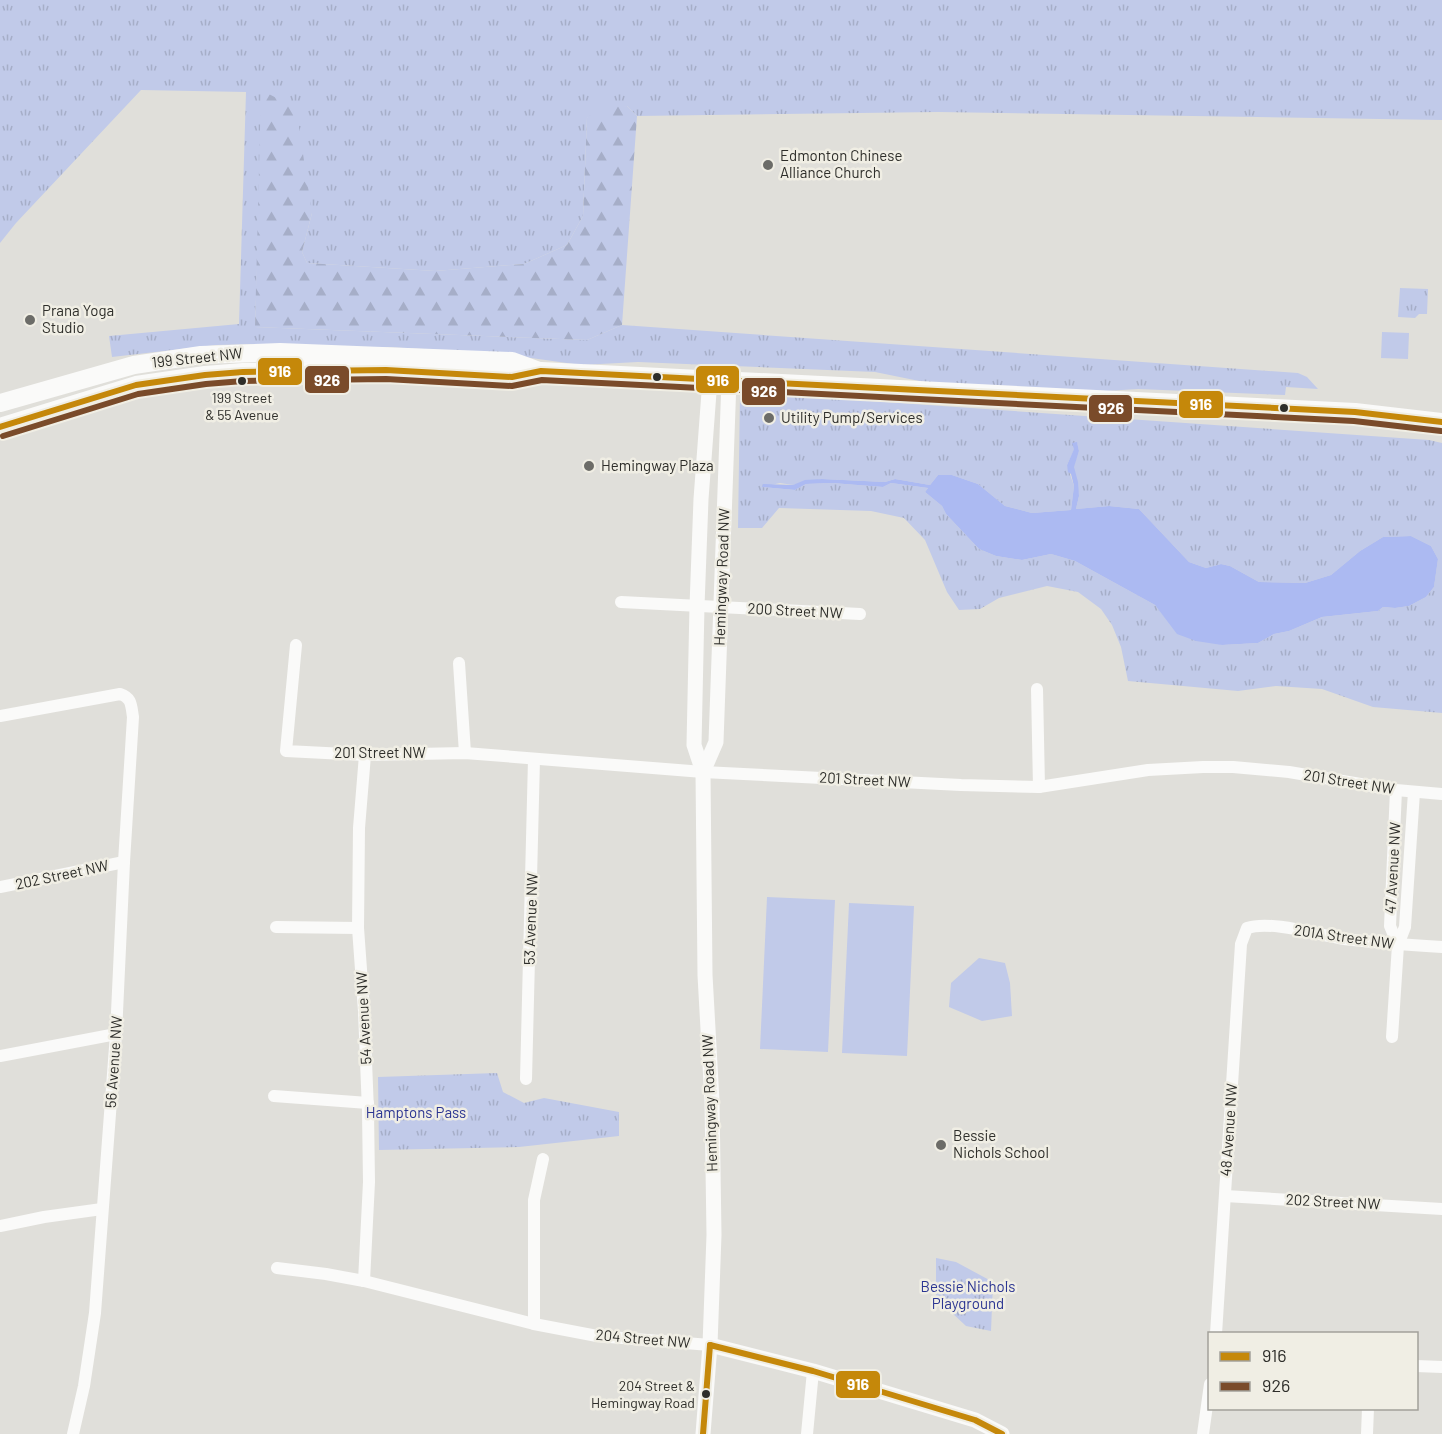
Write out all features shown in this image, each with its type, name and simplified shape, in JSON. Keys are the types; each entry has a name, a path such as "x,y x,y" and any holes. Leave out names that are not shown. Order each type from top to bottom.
{"main road":[{"name":"199 Street NW","path":"0,403 134,364 240,352 512,361 541,371"},
{"name":"199 Street NW","path":"0,428 136,385 243,372 386,370 512,377 541,371 710,379 1355,412 1442,422"}],"street":[{"name":"Hemingway Road NW","path":"703,1434 710,1345 714,1235 712,1101 705,975 703,772 694,745 701,499 710,379"},
{"name":"Hemingway Road NW","path":"703,772 716,742 729,380"},
{"name":"200 Street NW","path":"621,602 861,614"},
{"name":"201 Street NW","path":"296,645 286,751 365,754 465,753 703,772 1038,787 1130,772 1203,766 1289,772 1396,790 1442,794"},
{"path":"459,663 465,753"},
{"path":"1038,689 1038,787"},
{"name":"56 Avenue NW","path":"0,716 120,694 131,701 133,717 116,1034 95,1313 84,1386 73,1434"},
{"name":"54 Avenue NW","path":"364,1281 369,1182 368,1103 358,928 359,828 365,754"},
{"name":"53 Avenue NW","path":"526,1079 534,759"},
{"name":"47 Avenue NW","path":"1396,790 1390,926 1398,945"},
{"name":"47 Avenue NW","path":"1392,1037 1398,945 1405,927 1414,792"},
{"name":"202 Street NW","path":"0,888 124,862"},
{"path":"276,927 358,928"},
{"name":"201A Street NW","path":"1247,928 1274,927 1330,937 1398,945 1442,947"},
{"name":"48 Avenue NW","path":"1216,1332 1242,944 1247,928"},
{"path":"0,1056 116,1034"},
{"path":"274,1096 368,1103"},
{"path":"534,1324 534,1200 543,1159"},
{"name":"202 Street NW","path":"1225,1196 1442,1209"},
{"path":"0,1226 102,1209"},
{"name":"204 Street NW","path":"277,1268 364,1281 534,1324 597,1336 710,1345 813,1371 974,1427 1002,1434"},
{"path":"1418,1366 1442,1367"},
{"path":"807,1434 813,1371"},
{"path":"1203,1434 1208,1392"},
{"path":"1367,1434 1368,1410"}],"green space":[{"path":"0,0 1442,0 1442,120 938,112 637,116 627,106 587,118 583,216 567,245 524,264 435,271 307,263 302,252 312,213 259,210 255,327 587,340 622,325 1298,373 1307,377 1318,389 1286,387 1285,395 934,384 875,372 638,362 581,365 496,353 387,347 216,345 112,357 109,336 239,324 246,92 141,90 0,243"},
{"path":"261,90 296,108 312,213 302,252 307,263 435,271 524,264 567,245 583,216 587,118 601,107 627,106 637,116 622,325 587,340 255,327"},
{"path":"1400,288 1428,289 1427,314 1419,314 1415,318 1398,317"},
{"path":"1382,332 1409,333 1408,359 1381,358"},
{"path":"740,395 798,396 1429,440 1442,443 1442,713 1373,707 1322,689 1276,686 1238,691 1128,681 1121,647 1112,625 1101,609 1078,592 1047,586 999,598 980,609 959,610 947,592 925,540 904,518 871,511 779,508 762,528 738,528","holes":["1077,443 1079,451 1073,467 1079,496 1076,509 1109,506 1139,509 1189,562 1206,568 1221,564 1230,566 1259,582 1305,583 1331,575 1360,551 1383,537 1411,536 1431,546 1438,559 1434,587 1426,597 1409,606 1383,607 1378,611 1322,617 1289,631 1274,634 1258,643 1222,645 1164,616 1155,605 1075,561 1051,554 1022,560 996,556 979,549 946,514 942,506 925,492 928,488 891,483 883,487 832,483 806,484 795,490 762,487 780,483 793,485 822,479 885,482 895,479 930,485 938,475 952,475 978,484 1005,506 1032,513 1071,510 1074,486 1067,465"]},
{"path":"767,897 835,900 828,1052 760,1049"},
{"path":"849,903 914,906 907,1056 842,1053"},
{"path":"979,958 1005,963 1010,983 1012,1016 982,1021 949,1007 951,983"},
{"name":"Hamptons Pass","path":"497,1073 503,1092 524,1103 544,1098 619,1112 619,1136 519,1147 379,1150 378,1077"},
{"name":"Bessie Nichols Playground","path":"936,1258 956,1262 993,1282 991,1331 966,1326 936,1298"}],"water":[{"path":"1077,442 1079,451 1074,467 1079,496 1076,509 1109,506 1139,509 1189,562 1206,568 1221,564 1230,566 1259,582 1305,583 1331,575 1360,551 1383,537 1411,536 1431,546 1438,559 1434,587 1426,597 1409,606 1383,607 1378,611 1322,617 1289,631 1274,634 1258,643 1222,645 1196,641 1177,634 1155,605 1075,561 1051,554 1022,560 996,556 979,549 946,514 942,506 925,492 928,488 891,483 883,487 832,483 806,484 795,490 762,487 763,484 793,485 805,480 822,479 885,482 895,479 930,485 938,475 952,475 978,484 1005,506 1032,513 1071,510 1074,486 1067,465 1074,449 1072,443"}],"transit line":[{"name":"916","path":"0,427 136,385 243,372 386,370 512,377 541,371 1355,412 1442,422"},
{"name":"926","path":"3,436 138,394 243,381 386,379 512,386 542,380 1354,421 1441,431"},
{"name":"916","path":"710,1345 813,1371 975,1420 1002,1434"},
{"name":"916","path":"703,1434 710,1345"}],"place":[{"name":"Edmonton Chinese Alliance Church","path":"768,165"},
{"name":"Prana Yoga Studio","path":"30,320"},
{"name":"199 Street & 55 Avenue","path":"242,381"},
{"name":"Utility Pump/Services","path":"769,418"},
{"name":"Hemingway Plaza","path":"589,466"},
{"name":"Bessie Nichols School","path":"941,1145"},
{"name":"204 Street & Hemingway Road","path":"706,1394"}]}
